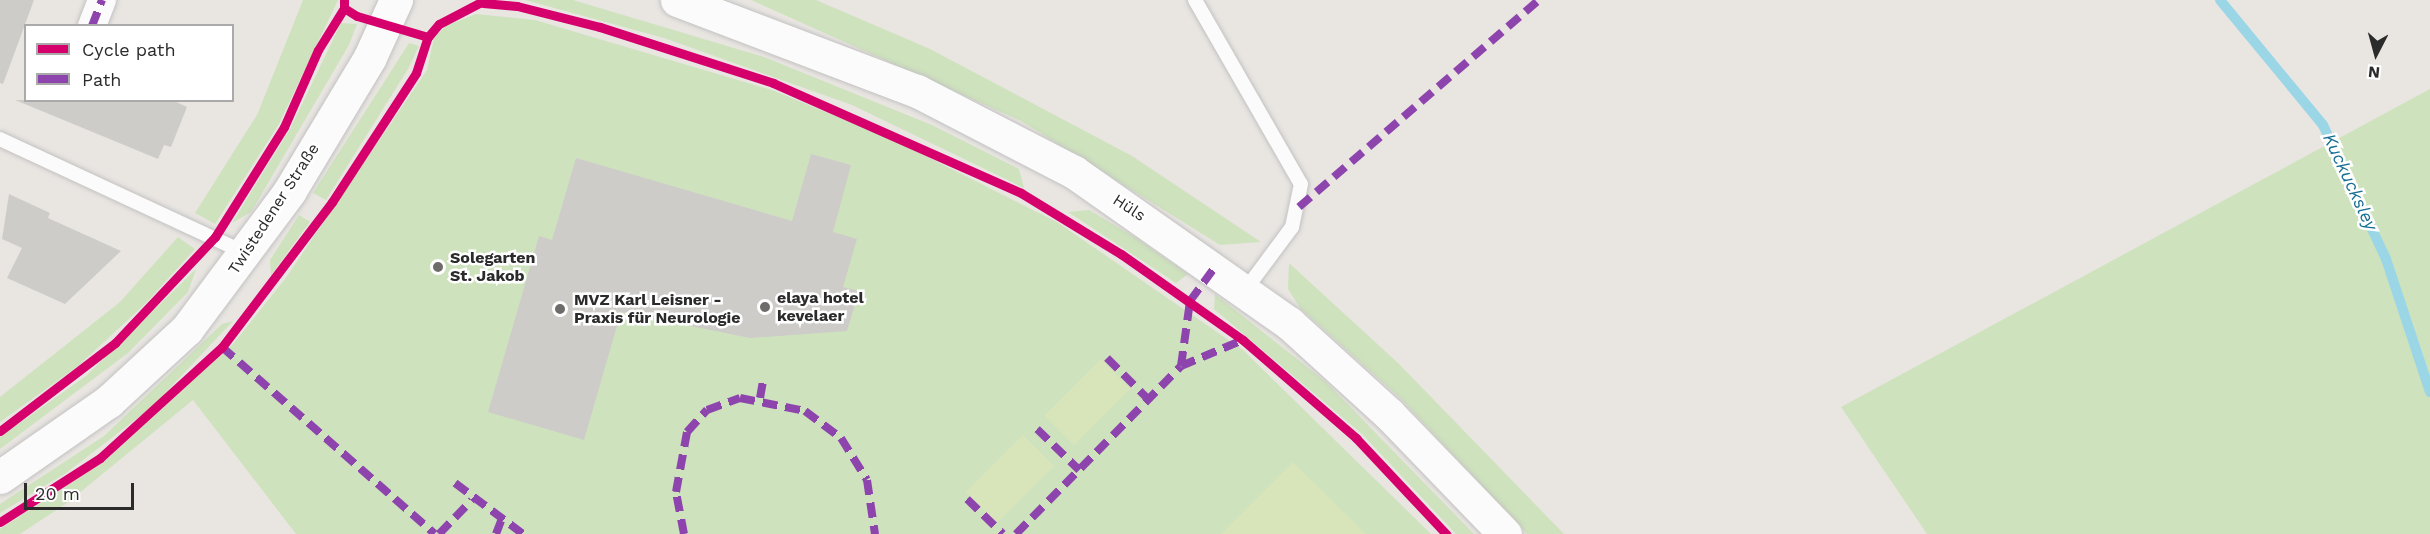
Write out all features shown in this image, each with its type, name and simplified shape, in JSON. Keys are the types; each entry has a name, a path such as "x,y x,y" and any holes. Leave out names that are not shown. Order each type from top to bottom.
{"street":[{"path":"93,24 102,0"},
{"name":"Twistedener Straße","path":"0,477 149,367 248,254 370,57 396,0"},
{"name":"Hüls","path":"677,0 824,52 998,130 1074,172 1246,289 1337,364 1505,534"}],"lane":[{"path":"1195,0 1300,184 1292,227 1246,289"},
{"path":"0,139 248,254"}],"green space":[{"path":"303,0 338,0 279,124 215,224 195,213 257,115"},
{"path":"525,0 573,0 764,57 932,125 1019,169 1024,188 852,105 664,38"},
{"path":"751,0 816,0 930,49 1132,156 1261,242 1220,245 1021,121"},
{"path":"476,14 535,20 772,90 892,139 1057,222 1243,350 1431,534 296,534 193,400 67,503 20,534 0,534 0,529 104,462 233,344 285,279 427,70 434,38 446,26"},
{"path":"341,23 357,24 349,45 251,212 232,223 290,129"},
{"path":"409,43 419,46 408,69 326,200 313,193"},
{"path":"2430,89 2430,534 1927,534 1841,407"},
{"path":"1089,210 1136,238 1188,274 1176,283 1068,212"},
{"path":"299,215 310,222 271,275 270,260"},
{"path":"178,237 195,249 146,303 78,366 0,422 0,397 120,302"},
{"path":"1289,263 1398,363 1564,534 1527,534 1401,399 1300,308 1288,289"},
{"path":"196,269 188,292 128,353 0,449 0,437 86,376"},
{"path":"1215,294 1326,382 1474,534 1456,534 1362,434 1214,309"},
{"path":"233,321 153,406 66,473 0,513 0,504 104,436 222,324"},
{"path":"1101,359 1131,389 1074,445 1044,416"},
{"path":"1023,435 1054,466 997,523 966,492"},
{"path":"1293,462 1366,534 1221,534"}],"building":[{"path":"0,0 34,0 3,84 0,83"},
{"path":"15,100 24,100 24,102 176,102 187,107 171,147 164,145 158,159"},
{"name":"elaya hotel kevelaer","path":"811,154 851,165 833,232 857,239 843,287 859,291 847,331 750,338 621,312 584,440 488,412 539,236 552,240 576,158 792,221"},
{"path":"9,194 50,213 48,218 121,251 65,304 7,278 22,248 2,239"}],"waterway":[{"name":"Kuckucksley","path":"2220,0 2323,125 2386,259 2430,392"}],"marked path":[{"path":"93,24 102,0"},
{"path":"1299,207 1539,0"},
{"path":"1016,534 1181,366 1190,301 1215,267"},
{"path":"1181,366 1243,340"},
{"path":"222,347 435,534"},
{"path":"1107,358 1148,399"},
{"path":"760,398 763,381"},
{"path":"684,534 676,492 687,432 707,410 740,398 805,411 841,438 867,480 875,534"},
{"path":"1037,429 1079,470"},
{"path":"455,483 523,534"},
{"path":"967,499 1003,534"},
{"path":"439,534 472,500"},
{"path":"496,534 501,521"}],"cycle path":[{"path":"344,0 344,8 357,16 428,37"},
{"path":"0,522 100,458 222,347 332,202 416,73 428,37 439,24 485,0"},
{"path":"483,3 517,6 600,27 773,83 1021,193 1121,254 1243,340 1356,438 1446,534"},
{"path":"0,431 115,343 215,237 284,127 318,50 344,8"}],"place":[{"name":"Solegarten St. Jakob","path":"438,267"},
{"name":"elaya hotel kevelaer","path":"765,307"},
{"name":"MVZ Karl Leisner - Praxis für Neurologie","path":"560,309"}]}
